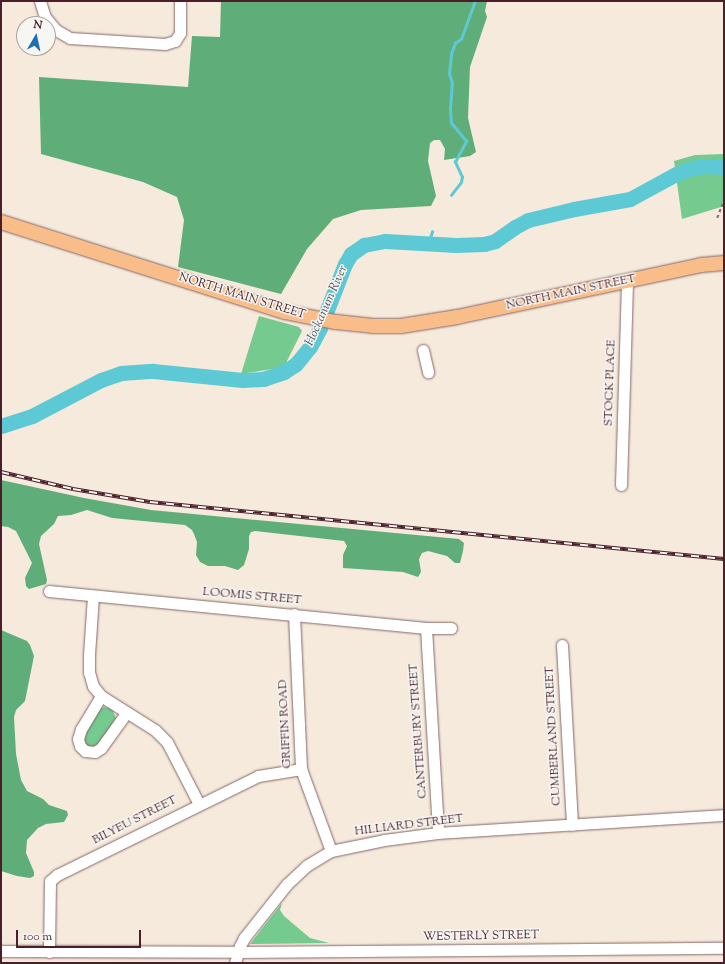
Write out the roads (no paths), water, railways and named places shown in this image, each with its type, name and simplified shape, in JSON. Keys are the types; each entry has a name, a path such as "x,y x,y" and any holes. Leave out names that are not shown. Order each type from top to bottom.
{"main road":[{"name":"NORTH MAIN STREET","path":"1,222 286,312 336,322 374,326 401,326 428,322 700,265 724,263"}],"street":[{"path":"40,1 45,17 56,30 70,38 165,44 175,41 180,34 180,1"},
{"name":"STOCK PLACE","path":"621,485 627,280"},
{"path":"423,350 428,372"},
{"name":"LOOMIS STREET","path":"50,592 294,614 426,628 452,628"},
{"path":"93,596 89,655 89,672 93,686 101,696 155,730 167,742 199,804"},
{"name":"GRIFFIN ROAD","path":"294,614 301,769 331,851"},
{"name":"CANTERBURY STREET","path":"426,628 438,833"},
{"name":"CUMBERLAND STREET","path":"562,645 572,825"},
{"path":"101,696 81,729 78,739 80,746 85,751 95,752 101,748 127,712"},
{"name":"BILYEU STREET","path":"49,952 50,881 57,875 258,776 301,769"},
{"name":"HILLIARD STREET","path":"236,958 244,938 288,884 306,866 331,851 384,840 438,833 724,816"},
{"name":"WESTERLY STREET","path":"236,958 724,948"},
{"path":"1,951 236,958"}],"waterway":[{"path":"451,195 461,182 462,177 455,162 466,141 451,123 450,109 452,83 449,74 451,54 455,43 461,39 475,1"},
{"name":"Hockanum River","path":"1,426 32,416 101,380 121,373 153,371 243,380 263,379 284,372 296,364 310,347 320,328 345,264 351,254 364,245 385,241 456,245 484,244 495,241 528,220 574,209 630,199 676,174 692,168 707,166 724,167"},
{"path":"428,244 432,232"}],"railway":[{"path":"1,472 73,489 150,502 724,559"}]}
